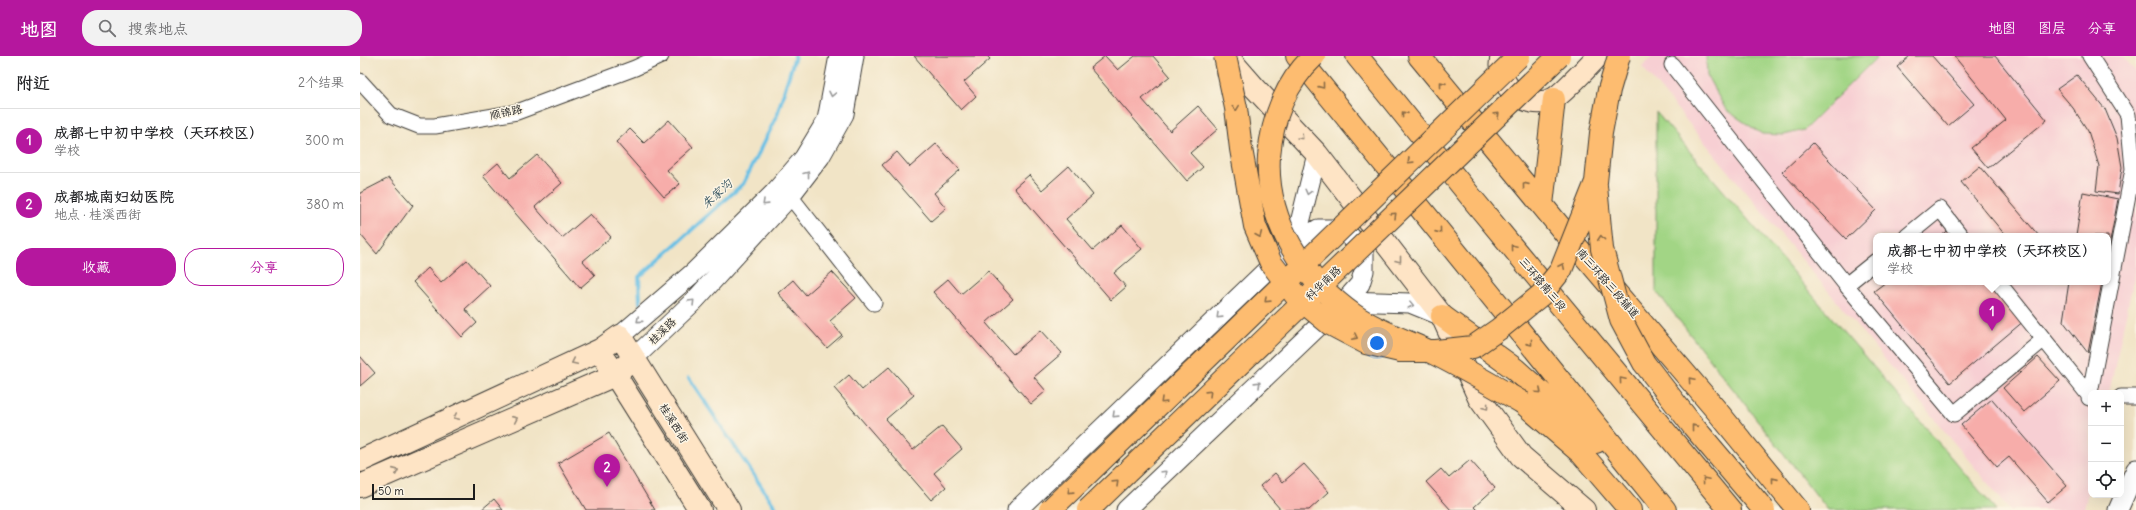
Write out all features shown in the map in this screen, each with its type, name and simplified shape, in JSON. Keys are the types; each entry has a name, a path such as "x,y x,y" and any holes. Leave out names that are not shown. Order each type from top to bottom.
{"main road":[{"path":"1212,56 1254,87"},
{"path":"1226,56 1317,154 1442,316 1479,398 1521,456 1584,510"},
{"path":"1226,56 1255,226 1271,263 1296,296 1330,324 1366,343 1400,351 1436,352 1473,347 1500,329 1541,296 1561,270 1596,182"},
{"path":"1297,56 1665,510"},
{"path":"1314,56 1307,62 1282,99 1271,132 1269,166 1273,199 1285,236 1301,264 1321,290 1354,315 1390,335 1434,354 1523,403 1582,454 1630,510"},
{"name":"三环路南三段","path":"1358,56 1475,202 1730,510"},
{"name":"南三环路三段辅道","path":"1419,56 1542,205 1718,411 1798,510"},
{"path":"1502,56 1501,76 1509,89 1522,99 1539,102 1554,99 1598,56"},
{"path":"1050,510 1519,56"},
{"name":"科华南路","path":"1088,510 1559,56"},
{"path":"1620,56 1608,90 1596,182 1602,249 1621,320 1644,363 1764,510"},
{"path":"1542,205 1554,99"},
{"path":"1442,316 1515,369 1644,484"},
{"name":"桂溪路","path":"360,461 600,350 620,336"},
{"name":"桂溪西街","path":"620,336 729,510"},
{"path":"600,350 700,510"},
{"name":"桂溪路","path":"360,486 615,375 634,358"}],"street":[{"name":"顺锦路","path":"360,81 391,115 419,126 435,126 516,112 635,68 661,56"},
{"name":"桂溪路","path":"620,336 704,262 774,193 804,158 827,120 839,56"},
{"name":"桂溪路","path":"634,358 695,300 790,196 820,157 844,114 854,56"},
{"path":"2090,56 2128,115 2133,169 2092,390"},
{"path":"1672,65 1846,285 1954,414 2044,340"},
{"path":"1295,243 1317,154"},
{"path":"790,196 874,302"},
{"path":"1911,233 1940,209 1959,233"},
{"path":"1016,510 1295,243 1318,229 1336,229 1350,236 1364,253 1364,271 1360,284 1345,302 1126,510"},
{"path":"1846,285 1873,263"},
{"path":"2000,285 2088,395"},
{"path":"1345,302 1410,303 1442,316"},
{"path":"2124,397 2136,397"},
{"path":"2118,510 2136,469"}],"shaded area":[{"path":"1653,56 2123,56 2136,72 2136,269 2110,390 2088,390 2088,492 2084,510 2010,510 1642,67"}],"green space":[{"path":"1706,56 1878,56 1804,130 1784,135 1762,134 1726,110 1707,76"},
{"path":"1656,112 1996,510 1828,510 1656,291"}],"building":[{"path":"914,56 987,56 990,59 964,82 976,96 961,110"},
{"path":"1105,56 1118,70 1135,56 1153,56 1170,76 1142,99 1170,131 1198,106 1218,129 1190,153 1203,167 1187,181 1090,68"},
{"path":"1910,56 1932,56 1974,104 1948,126 1897,67"},
{"path":"1954,56 1995,56 2047,120 1988,168 1971,148 2006,120"},
{"path":"2077,75 2105,109 2117,138 2122,167 2118,194 2096,191 2099,166 2088,131 2073,108 2057,89"},
{"path":"669,120 693,147 667,170 680,184 664,197 616,142 630,129 644,143"},
{"path":"1813,143 1876,210 1846,239 1782,172"},
{"path":"936,144 960,170 934,193 946,208 931,221 882,165 897,152 910,167"},
{"path":"537,155 562,183 535,207 562,238 590,214 611,237 583,261 595,275 580,288 483,176 498,163 510,178"},
{"path":"1069,166 1093,195 1066,219 1093,250 1122,225 1142,249 1114,273 1126,287 1111,300 1014,188 1029,175 1042,190"},
{"path":"1980,166 2036,233 2004,233 1961,182"},
{"path":"389,178 413,205 377,254 360,234 360,193"},
{"path":"2083,192 2118,199 2111,236 2111,233 2076,233"},
{"path":"1950,229 1953,233 1945,233"},
{"path":"467,260 490,286 465,309 477,323 462,337 413,282 428,268 441,283"},
{"path":"988,271 1013,299 986,323 1013,354 1041,330 1062,353 1034,377 1046,391 1031,404 933,292 948,279 961,294"},
{"path":"832,272 856,298 830,321 842,335 827,348 778,293 793,280 806,295"},
{"path":"1882,285 1996,285 2025,320 1950,383 1874,291"},
{"path":"2069,285 2101,285 2088,353 2063,321"},
{"path":"360,356 375,373 360,386"},
{"path":"2038,357 2060,381 2024,412 2003,388"},
{"path":"889,367 914,395 886,419 913,450 942,426 962,449 934,473 946,487 931,500 834,388 849,375 862,390"},
{"path":"1992,399 2067,486 2048,502 2009,457 1997,467 1961,425"},
{"path":"609,433 655,510 586,510 558,463"},
{"path":"1470,460 1495,488 1474,507 1477,510 1451,510 1426,482 1441,469 1449,478"},
{"path":"1304,464 1329,492 1309,510 1281,510 1260,486 1275,473 1283,482"},
{"path":"494,499 503,510 481,510"}],"waterway":[{"name":"朱家沟","path":"640,303 639,277 743,184 776,118 795,56"},
{"name":"朱家沟","path":"689,378 777,510"}],"place":[{"name":"成都七中初中学校（天环校区）","path":"1992,331"},
{"name":"成都城南妇幼医院","path":"607,487"}]}
